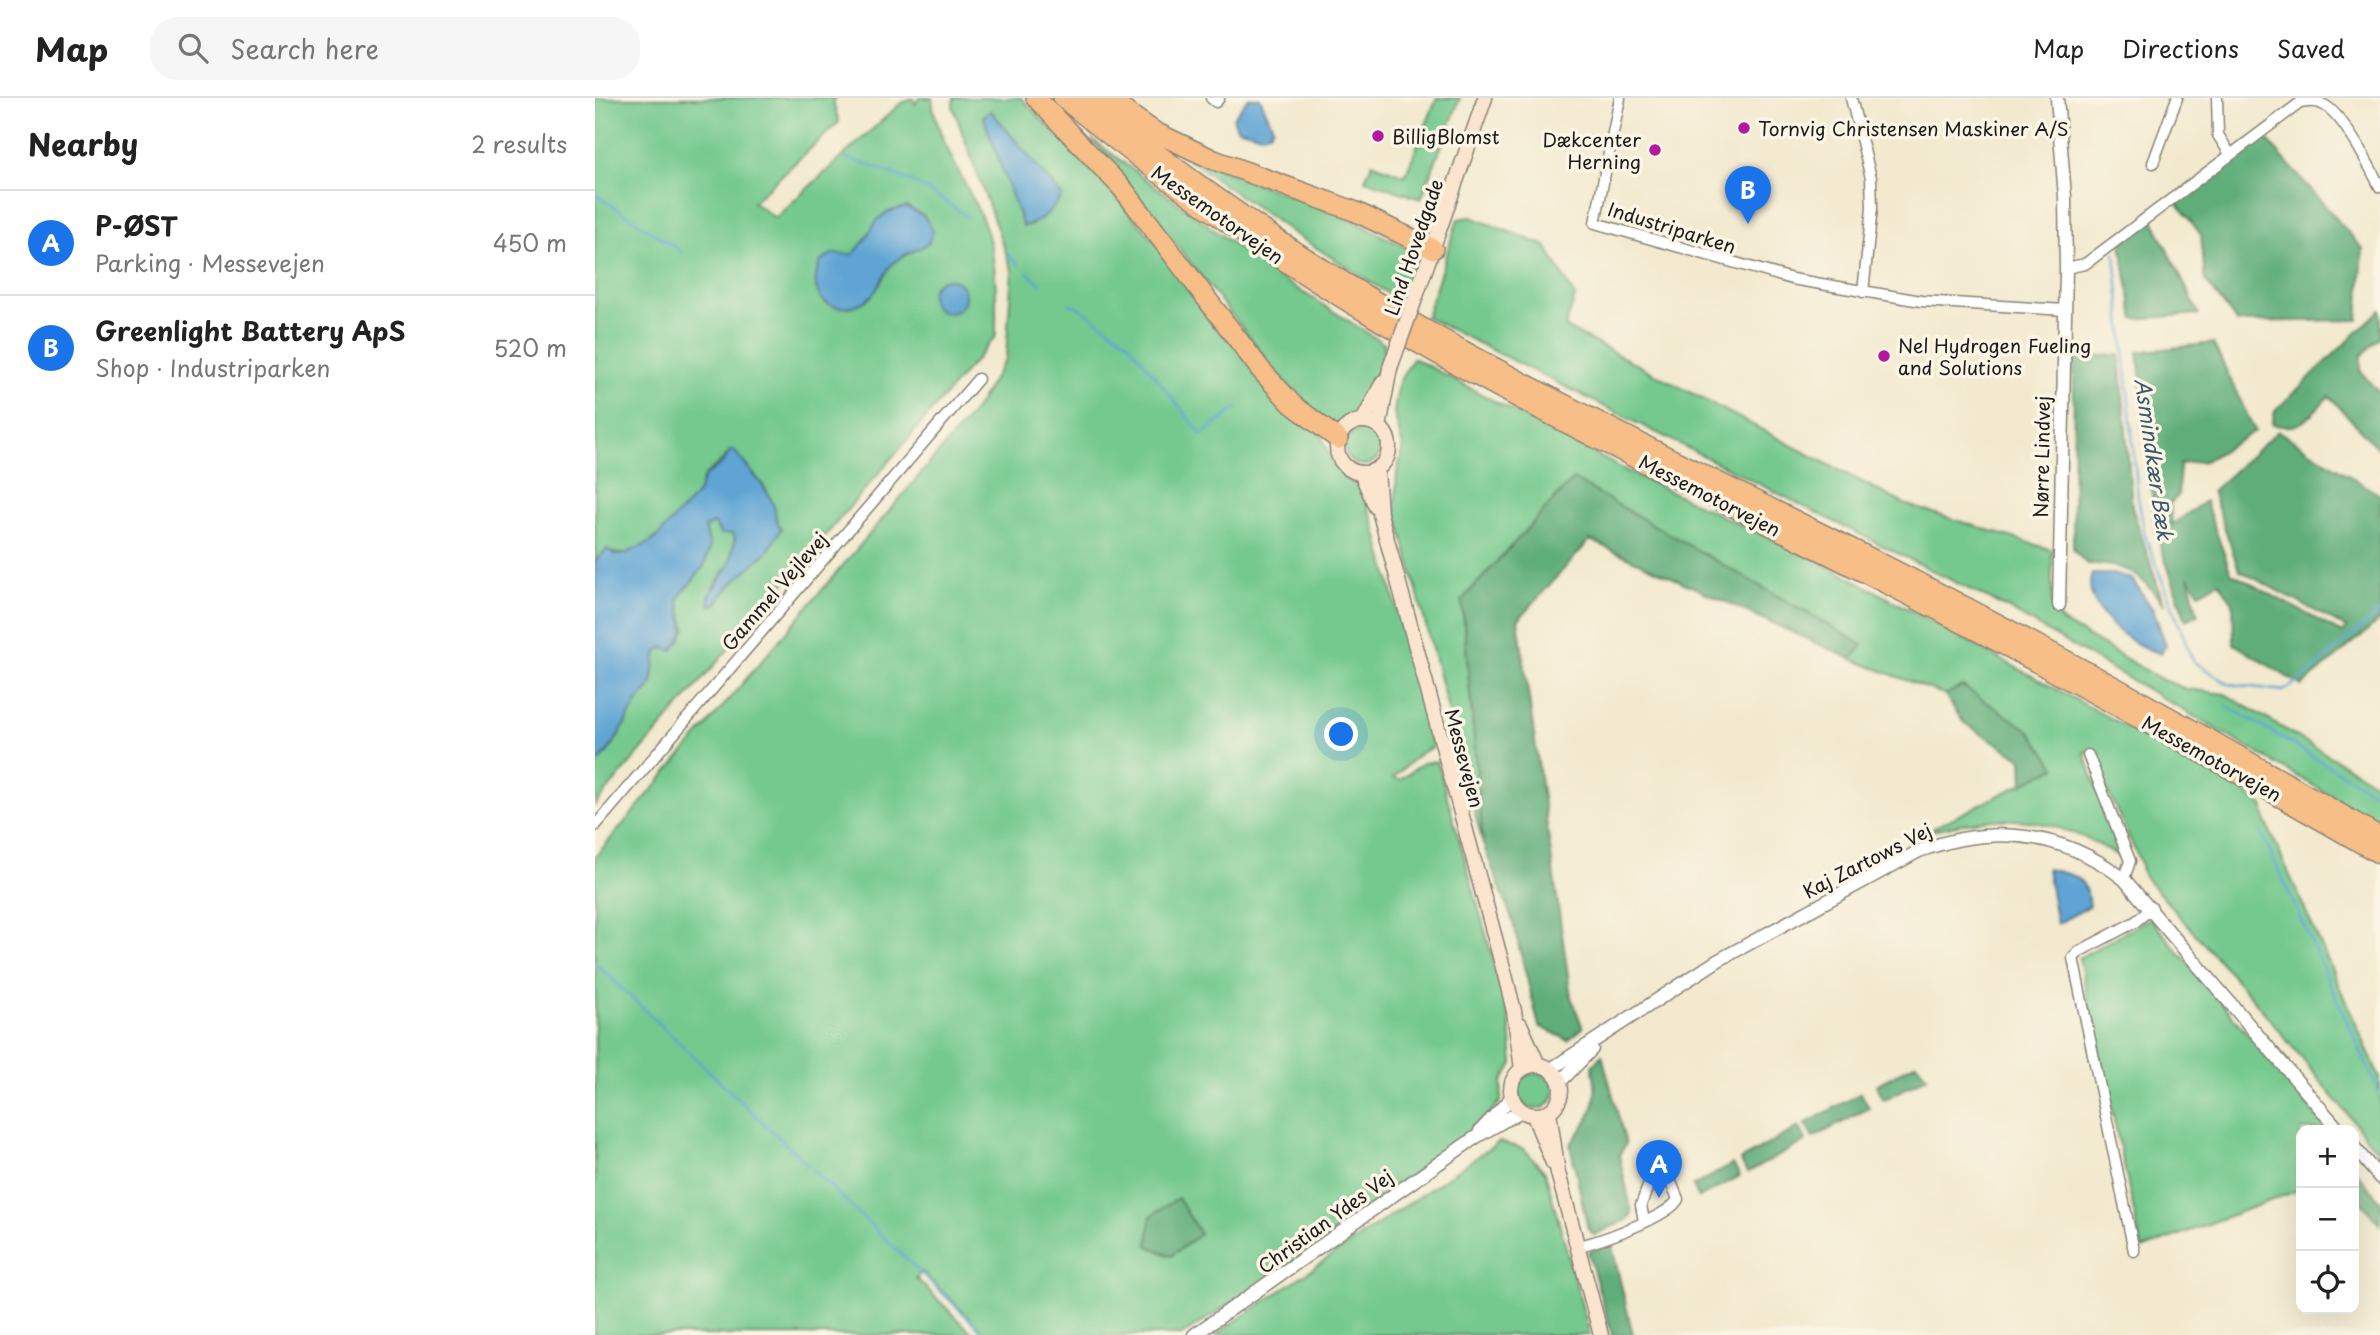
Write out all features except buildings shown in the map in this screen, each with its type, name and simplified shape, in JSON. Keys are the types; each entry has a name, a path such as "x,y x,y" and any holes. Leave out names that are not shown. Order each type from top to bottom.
{"highway":[{"path":"1036,98 1123,189 1261,370 1291,404 1338,439"},
{"name":"Messemotorvejen","path":"1063,98 1117,142 1251,240 1381,322 1546,413 1892,587 2150,722 2380,854"},
{"name":"Messemotorvejen","path":"1086,98 1258,226 1385,307 1552,399 1884,565 2180,721 2380,837"},
{"path":"1106,98 1155,132 1214,160 1354,211 1433,249"}],"main road":[{"name":"Lind Hovedgade","path":"1363,421 1390,368 1485,98"},
{"name":"Lind Hovedgade","path":"1379,426 1390,368"},
{"path":"1363,421 1379,426 1389,444 1388,454 1377,469 1361,473 1352,471 1339,457 1338,439 1348,426 1363,421"},
{"name":"Messevejen","path":"1377,469 1380,514"},
{"name":"Messevejen","path":"1361,473 1380,514 1514,1011 1522,1069"},
{"name":"Messevejen","path":"1514,1011 1544,1067"},
{"path":"1527,1113 1549,1112 1559,1100 1560,1082 1544,1067 1522,1069 1511,1083 1511,1098 1527,1113 1558,1173"},
{"path":"1549,1112 1558,1173 1601,1335"}],"street":[{"name":"Industriparken","path":"1620,98 1595,223 1792,279 1921,301 2065,310"},
{"path":"1851,98 1871,178 1872,208 1863,292"},
{"name":"Nørre Lindvej","path":"2057,98 2065,197 2066,268 2059,605"},
{"path":"2153,163 2177,98"},
{"path":"2217,98 2218,135 2231,154"},
{"path":"2285,98 2287,110"},
{"path":"2066,268 2085,264 2287,110 2306,102 2318,102 2329,108 2362,154 2380,187"},
{"name":"Gammel Vejlevej","path":"595,826 978,379"},
{"path":"2088,755 2130,860 2124,879"},
{"name":"Kaj Zartows Vej","path":"1544,1067 1610,1032 1717,961 1849,896 1919,851 1948,841 2000,834 2031,835 2082,852 2124,879 2335,1125"},
{"path":"2134,1251 2073,958 2080,951 2134,922 2151,908"},
{"name":"Kaj Zartows Vej","path":"1560,1082 1610,1032"},
{"name":"Christian Ydes Vej","path":"1476,1137 1511,1098"},
{"name":"Christian Ydes Vej","path":"1195,1335 1476,1137 1527,1113"},
{"path":"2359,1153 2380,1178"},
{"path":"1578,1246 1644,1221"}],"green space":[{"path":"595,98 836,98 833,102 839,122 753,202 775,218 900,104 913,98 915,104 920,98 932,98 939,129 989,237 995,279 996,336 595,805 595,765 614,743 637,702 650,687 657,652 660,648 668,649 686,630 678,598 704,566 710,547 705,527 714,523 719,532 732,534 735,538 730,563 713,587 716,604 781,529 774,519 774,509 766,490 730,451 706,474 697,494 656,538 631,552 618,554 607,549 595,561"},
{"path":"954,98 1021,98 1113,193 1322,436 1333,465 1360,486 1374,522 1433,747 1420,753 1393,778 1400,780 1423,763 1437,761 1509,1016 1513,1064 1502,1082 1501,1101 1475,1129 1286,1268 1182,1335 987,1335 922,1272 916,1278 974,1335 595,1335 595,857 975,410 1006,358 1012,270 953,107","holes":["990,112 1032,225 1023,226 984,116"]},
{"path":"1437,98 1460,98 1421,199 1365,180 1372,163 1405,176"},
{"path":"2263,135 2363,249 2358,320 2237,322 2205,280 2201,235 2175,200"},
{"path":"1092,139 1269,271 1385,344 1373,390 1364,406 1335,428 1297,397"},
{"path":"1179,153 1352,220 1419,254 1400,301 1290,231"},
{"path":"1471,217 1546,246 1575,297 1565,327 1904,504 2052,550 2052,604 2061,621 2161,679 2186,689 2225,694 2380,786 2380,824 2005,607 1426,317 1458,219"},
{"path":"2152,218 2199,314 2134,319 2121,244"},
{"path":"2380,310 2380,337 2361,356 2361,372 2380,394 2380,451 2329,396 2310,416 2298,424 2272,424 2275,411"},
{"path":"2213,343 2255,431 2205,461 2180,464 2178,496 2170,503 2172,525 2205,501 2231,573 2342,633 2347,628 2239,570 2212,491 2278,431 2380,495 2380,620 2302,686 2234,644 2233,603 2219,582 2199,593 2188,576 2198,615 2186,620 2156,533 2138,352"},
{"path":"2120,355 2132,507 2164,605 2140,578 2113,566 2087,564 2073,550 2074,357"},
{"path":"1413,358 1623,469 1838,571 2230,783 2263,805 2266,822 2380,1078 2380,1154 2359,1125 2254,1000 2143,875 2140,861 2090,753 2084,752 2121,858 2072,832 2023,821 1973,822 1919,835 2056,767 1963,686 1945,695 1851,659 1863,645 1573,479 1462,600 1483,844 1395,507 1397,473 1403,447 1394,412 1399,382"},
{"path":"1363,429 1376,434 1381,447 1376,460 1363,465 1350,460 1345,447 1350,434"},
{"path":"1573,479 1863,645 1851,659 1590,540 1518,620 1571,997 1583,1028 1568,1040 1539,1026 1512,919 1483,844 1462,600"},
{"path":"1962,686 2030,731 2056,768 2023,784 2022,759 1963,722 1945,695"},
{"path":"2150,918 2324,1125 2296,1125 2296,1191 2142,1249 2079,958"},
{"path":"1602,1055 1626,1144 1619,1155 1632,1213 1627,1220 1594,1235 1588,1229 1570,1145 1593,1109 1595,1079 1592,1066"},
{"path":"1916,1063 1927,1077 1884,1100 1876,1085"},
{"path":"1536,1073 1548,1079 1554,1091 1548,1103 1536,1109 1524,1103 1518,1091 1524,1079"},
{"path":"1861,1093 1869,1108 1813,1138 1805,1124"},
{"path":"1799,1127 1806,1141 1747,1173 1740,1160"},
{"path":"1499,1142 1524,1149 1545,1172 1590,1335 1215,1335"},
{"path":"1733,1164 1740,1176 1699,1198 1693,1186"},
{"path":"2359,1175 2380,1201 2380,1225 2359,1200"},
{"path":"1178,1198 1200,1234 1171,1256 1148,1246 1151,1216"},
{"path":"1611,1242 1633,1335 1612,1335 1588,1252"}],"water":[{"path":"1248,98 1260,98 1273,127 1270,133 1261,135 1237,128 1233,118"},
{"path":"991,111 1062,196 1045,216 1036,222 1023,226 983,116"},
{"path":"907,207 924,216 933,231 929,242 896,261 874,293 863,302 840,307 823,300 816,284 821,261 832,254 853,254 879,219 894,210"},
{"path":"948,279 960,284 965,296 960,308 948,313 936,308 931,296 936,284"},
{"path":"734,450 767,492 781,529 768,551 729,586 716,604 710,606 709,596 730,564 735,538 732,534 721,534 714,523 705,527 710,547 704,566 678,598 684,626 682,637 672,651 663,647 657,652 650,687 637,702 614,743 595,765 595,561 607,549 616,555 622,555 653,541 698,493 704,477"},
{"path":"2092,574 2112,574 2132,579 2153,610 2166,645 2161,653 2136,643 2100,612 2090,586"},
{"path":"2047,869 2072,875 2082,882 2090,906 2057,924"}],"waterway":[{"path":"846,158 910,181 938,196 967,217"},
{"path":"595,194 682,252"},
{"name":"Asmindkær Bæk","path":"2115,253 2138,498 2145,535 2193,661 2229,684 2283,691 2302,679 2380,611"},
{"path":"1009,255 1019,265"},
{"path":"1027,272 1041,284"},
{"path":"1069,304 1077,306 1128,342 1202,435 1237,408"},
{"path":"2227,706 2380,796"},
{"path":"2261,831 2380,1094"},
{"path":"595,963 808,1165"},
{"path":"813,1170 986,1335"}],"place":[{"name":"Tornvig Christensen Maskiner A/S","path":"1744,128"},
{"name":"BilligBlomst","path":"1378,136"},
{"name":"Dækcenter Herning","path":"1655,150"},
{"name":"Greenlight Battery ApS","path":"1748,224"},
{"name":"Nel Hydrogen Fueling and Solutions","path":"1884,356"},
{"name":"P-ØST","path":"1659,1198"}]}
